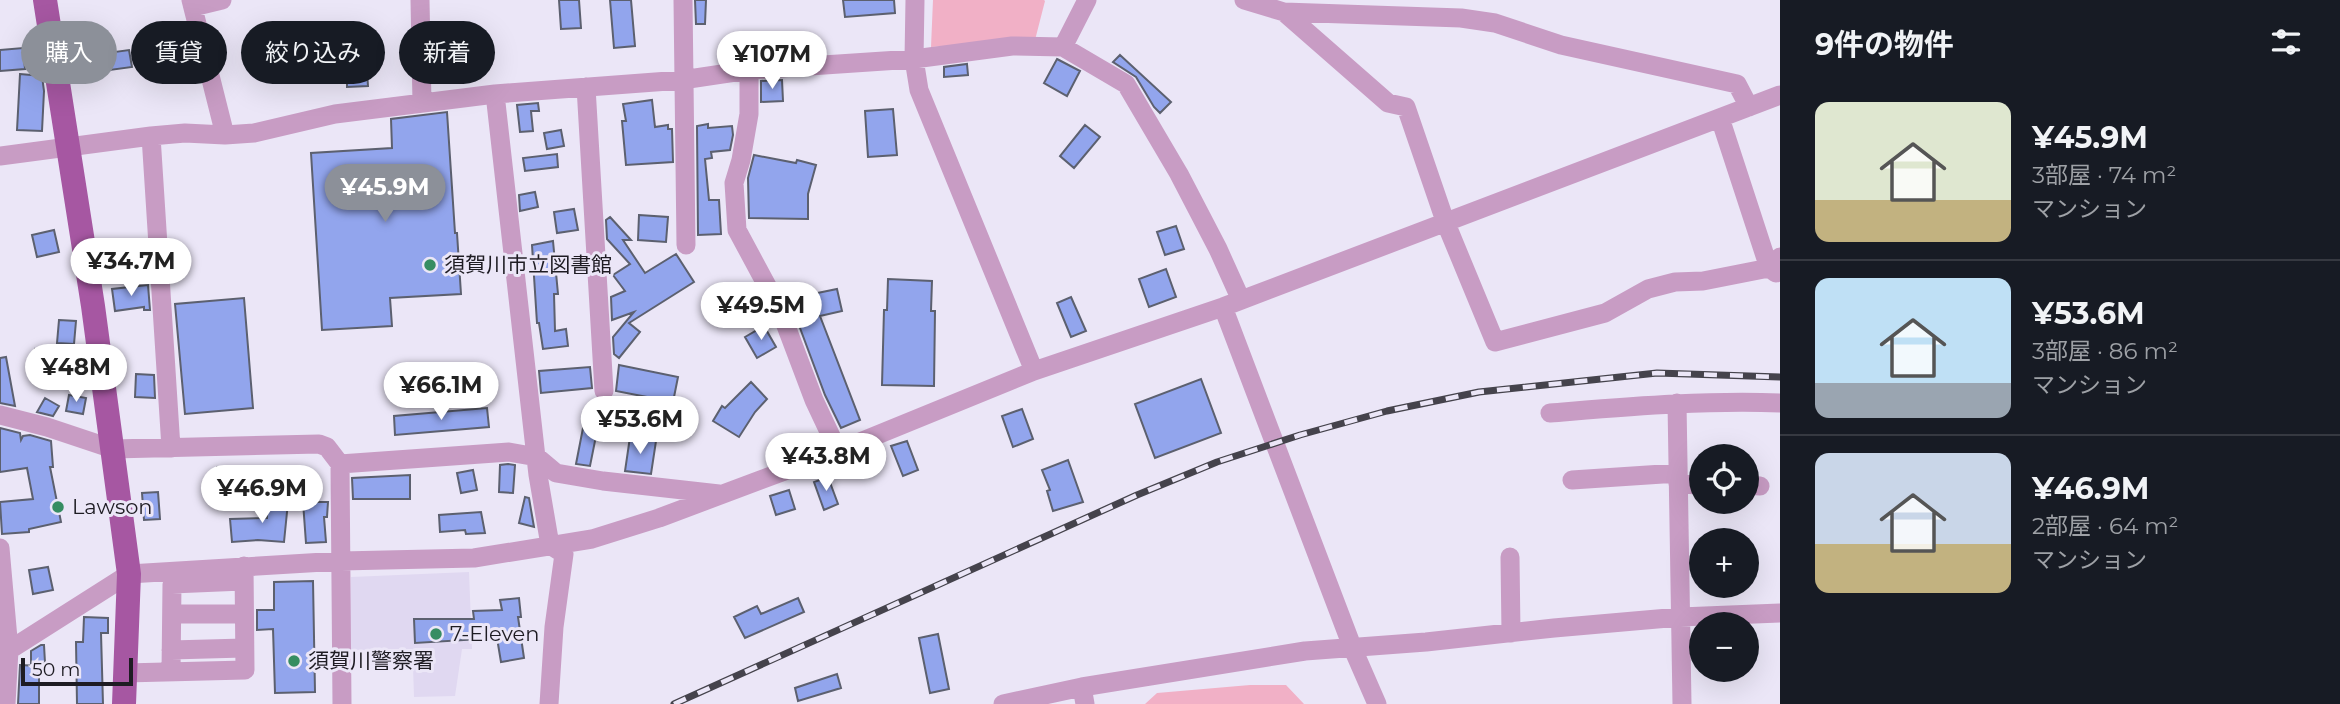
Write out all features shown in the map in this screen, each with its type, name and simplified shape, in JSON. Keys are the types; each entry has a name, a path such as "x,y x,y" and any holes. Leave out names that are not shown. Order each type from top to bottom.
{"main road":[{"path":"45,0 69,148 129,574 124,704"}],"street":[{"path":"222,0 192,4 225,135"},
{"path":"420,0 422,103"},
{"path":"683,0 686,245"},
{"path":"915,0 914,59 919,90 1034,371"},
{"path":"1063,47 1087,0"},
{"path":"1244,0 1284,12 1461,18 1495,23 1561,45 1737,84 1749,107"},
{"path":"1284,12 1388,103 1406,107 1445,221 1495,342 1605,313 1648,289 1675,282 1703,281 1776,267 1720,118"},
{"path":"0,156 151,136 254,133 335,114 495,94 682,80 749,70 914,59 1012,46 1063,47 1126,84 1180,174 1219,248 1232,304 1282,459 1353,649 1377,704"},
{"path":"749,70 749,114 734,183 737,230 780,310 814,400 838,450"},
{"path":"586,87 604,391"},
{"path":"495,94 538,475 550,545 564,554 554,627 549,704"},
{"path":"171,672 172,584 341,561 474,558 592,539 659,519 1034,371 1232,304 1780,95"},
{"path":"151,136 171,448"},
{"path":"1549,413 1741,401 1780,403"},
{"path":"1677,404 1682,704"},
{"path":"0,415 113,449 319,444 327,447 340,464 342,704"},
{"path":"340,464 509,452 537,457 556,473 723,495"},
{"path":"1572,480 1678,479 1689,482"},
{"path":"0,548 6,704"},
{"path":"1510,557 1511,633"},
{"path":"4,653 129,574 244,574"},
{"path":"125,673 245,670 244,574"},
{"path":"1003,704 1084,695 1305,651 1353,649 1680,617 1780,612"},
{"path":"172,614 244,614"},
{"path":"171,650 244,648"}],"shaded area":[{"path":"933,0 1045,1 1035,40 931,47"},
{"path":"469,572 472,649 462,649 455,696 414,697 413,666 349,665 351,577"},
{"path":"1250,685 1286,685 1304,704 1145,704 1157,693"}],"building":[{"path":"559,0 579,0 581,28 561,29"},
{"path":"610,0 631,0 635,46 614,48"},
{"path":"695,0 706,0 705,24 696,24"},
{"path":"843,0 894,0 895,13 845,17"},
{"path":"21,48 21,69 0,71 0,50"},
{"path":"129,50 131,67 117,69 117,52"},
{"path":"1120,55 1171,102 1160,113 1136,77 1113,62"},
{"path":"1057,59 1080,71 1067,96 1044,83"},
{"path":"967,64 968,75 944,77 944,67"},
{"path":"20,74 21,84 43,84 42,131 17,130"},
{"path":"782,80 783,101 761,102 761,81"},
{"path":"347,84 368,84 368,86 347,87"},
{"path":"652,100 655,127 668,125 668,129 672,129 673,162 626,165 622,121 626,121 623,104"},
{"path":"538,103 539,111 531,111 533,131 520,132 517,105"},
{"path":"893,109 897,155 868,157 865,111"},
{"path":"447,112 461,294 390,298 392,326 322,330 311,153 392,148 391,119"},
{"path":"708,124 708,128 732,126 733,135 730,150 711,152 712,158 705,159 709,200 719,200 721,234 698,235 697,126"},
{"path":"1085,125 1100,137 1074,168 1060,156"},
{"path":"561,130 564,146 547,149 544,133"},
{"path":"557,154 558,167 525,171 523,158"},
{"path":"754,155 816,165 808,194 808,219 749,218 748,178"},
{"path":"535,192 538,207 520,211 519,195"},
{"path":"574,209 578,230 557,233 554,212"},
{"path":"639,215 668,217 666,242 638,240"},
{"path":"610,217 631,240 623,240 645,273 676,254 694,282 629,323 640,332 619,358 614,354 613,337 634,312 612,320 611,297 625,291 613,275 630,264 607,239 606,220"},
{"path":"1176,226 1184,249 1165,255 1157,232"},
{"path":"54,230 59,252 37,257 32,235"},
{"path":"553,241 558,294 554,294 555,331 566,329 568,346 543,349 537,323 532,245"},
{"path":"1166,269 1176,297 1149,307 1139,279"},
{"path":"888,279 932,281 931,311 935,311 934,386 882,385 884,310 887,310"},
{"path":"148,285 150,310 144,310 144,307 115,311 112,289"},
{"path":"837,289 842,311 820,316 860,420 841,428 825,395 800,328 793,298"},
{"path":"1071,297 1086,331 1071,337 1057,303"},
{"path":"244,298 253,408 185,414 175,304"},
{"path":"59,320 76,321 74,344 57,343"},
{"path":"764,326 776,347 757,358 745,337"},
{"path":"35,349 54,354 49,373 31,368"},
{"path":"6,357 15,406 0,403 0,358"},
{"path":"619,365 678,377 673,402 616,391"},
{"path":"590,367 592,388 541,393 539,371"},
{"path":"136,374 154,375 155,398 135,397"},
{"path":"1201,379 1221,433 1155,458 1135,404"},
{"path":"751,382 767,399 739,437 713,421 722,406 725,408"},
{"path":"69,395 86,398 83,414 66,411"},
{"path":"45,398 59,406 53,416 37,412"},
{"path":"487,408 489,427 395,435 394,416"},
{"path":"1022,409 1033,439 1013,447 1002,416"},
{"path":"0,428 20,433 21,440 23,436 30,435 51,441 53,467 50,467 61,522 29,529 29,532 2,534 0,502 33,499 27,468 0,472"},
{"path":"583,428 597,431 590,466 576,464"},
{"path":"630,437 656,441 651,474 625,471"},
{"path":"907,441 918,470 903,476 891,446"},
{"path":"1068,460 1083,502 1053,511 1047,491 1050,490 1042,470"},
{"path":"500,465 515,465 513,493 499,492"},
{"path":"217,467 248,467 248,493 216,493"},
{"path":"473,470 477,490 461,493 457,473"},
{"path":"410,475 410,499 353,499 352,478"},
{"path":"828,477 838,504 824,510 814,482"},
{"path":"789,490 795,509 776,515 770,496"},
{"path":"158,492 160,519 144,520 142,493"},
{"path":"525,497 529,498 534,527 519,523"},
{"path":"267,501 288,502 284,542 232,542 230,519 267,518"},
{"path":"303,502 328,502 327,517 324,517 326,542 306,543"},
{"path":"481,512 485,533 466,534 465,530 440,532 439,515"},
{"path":"48,567 53,590 33,594 29,570"},
{"name":"須賀川警察署","path":"313,581 315,692 275,693 273,629 257,630 257,610 274,610 274,582"},
{"path":"519,598 521,617 518,617 524,658 501,662 497,638 415,643 414,619 474,619 473,611 502,610 500,600"},
{"path":"798,598 804,612 745,638 734,617 757,606 761,614"},
{"path":"84,617 108,618 108,633 101,633 103,704 77,704 76,642 83,642"},
{"path":"938,634 949,689 930,693 919,638"},
{"path":"44,645 45,663 31,663 31,651"},
{"path":"20,665 39,666 39,704 18,704"},
{"path":"837,674 841,688 798,701 795,688"}],"railway":[{"path":"674,704 1137,495 1217,462 1300,435 1387,411 1479,392 1657,373 1780,377"}],"place":[{"name":"須賀川市立図書館","path":"430,265"},
{"name":"Lawson","path":"58,507"},
{"name":"7-Eleven","path":"436,634"},
{"name":"須賀川警察署","path":"294,661"}]}
